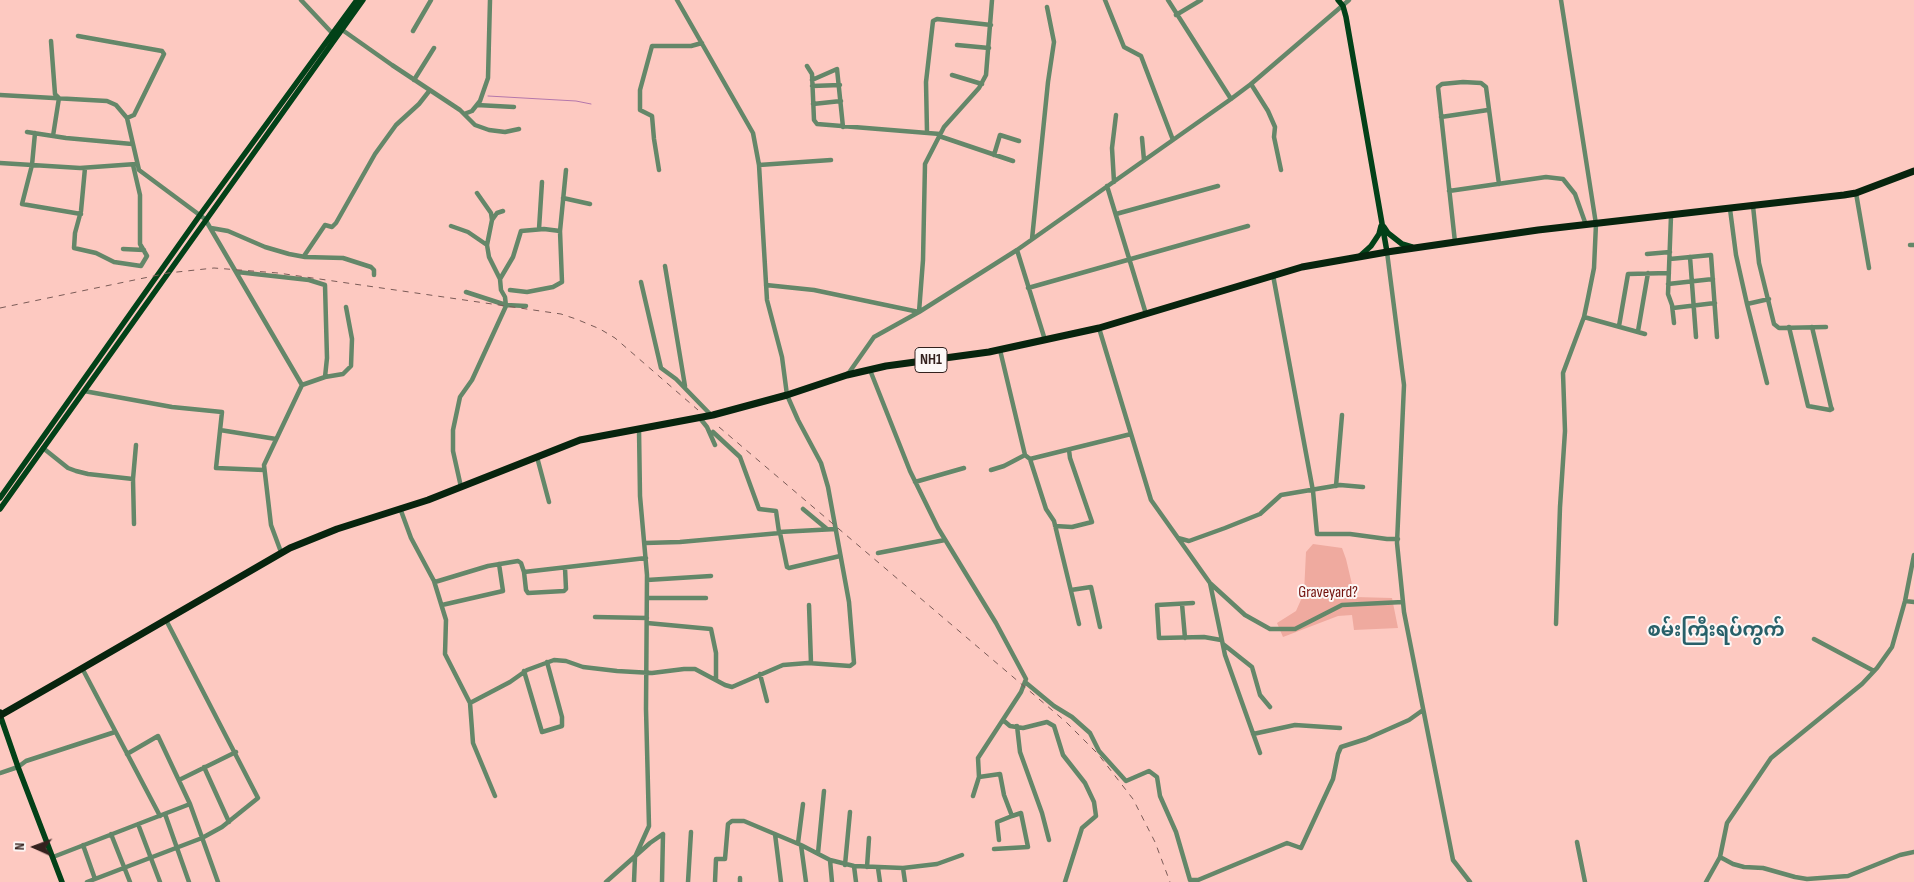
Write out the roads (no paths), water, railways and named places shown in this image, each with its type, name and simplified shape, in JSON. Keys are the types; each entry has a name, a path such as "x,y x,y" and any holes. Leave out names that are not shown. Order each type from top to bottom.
{"highway":[{"name":"NH1","path":"0,714 281,552 304,541 461,487 592,437 711,415 788,395 848,375 886,366 1000,350 1100,328 1273,274 1302,267 1360,256 1455,242 1856,193 1914,171"}],"main road":[{"path":"0,509 84,391 203,217 333,34 340,28 357,0"},
{"path":"0,498 340,28 363,0"},
{"path":"1338,0 1343,6 1346,17 1387,252"},
{"path":"1381,218 1388,233 1402,244 1414,248"},
{"path":"1360,256 1371,246 1379,234 1381,218"},
{"path":"0,714 62,882"}],"street":[{"path":"301,0 333,34"},
{"path":"413,31 431,0"},
{"path":"464,114 472,111 485,90 489,72 490,0"},
{"path":"470,703 510,682 524,671 554,660 566,661 584,667 617,671 646,672 695,669 732,687 783,665 811,663 850,666 854,663 849,602 828,487 821,463 798,420 788,395 782,357 767,300 759,165 753,133 677,0"},
{"path":"919,312 923,260 925,164 939,135 982,84 987,72 992,0 988,0"},
{"path":"1105,0 1124,47 1141,56 1173,140"},
{"path":"1168,0 1231,99"},
{"path":"1176,15 1201,0"},
{"path":"848,375 874,336 919,312 1017,250 1114,182 1251,84 1349,0"},
{"path":"1556,624 1565,431 1563,373 1584,317 1594,268 1596,224 1561,0"},
{"path":"1032,239 1048,82 1054,42 1047,7"},
{"path":"927,132 926,82 933,21 936,19 991,25"},
{"path":"340,28 460,110 475,125 489,130 504,132 519,129"},
{"path":"78,36 162,51 164,54 134,115 126,118"},
{"path":"52,41 55,94 59,98"},
{"path":"659,170 652,116 640,110 640,90 652,46 691,46 702,43"},
{"path":"957,45 989,48"},
{"path":"414,80 434,48"},
{"path":"808,66 812,74 814,120 817,124 927,132 1013,161"},
{"path":"812,80 836,69 840,85 843,127"},
{"path":"952,75 982,84"},
{"path":"1455,242 1438,87 1442,84 1481,83 1486,88 1499,184"},
{"path":"1251,84 1268,111 1274,127 1274,137 1281,170"},
{"path":"812,86 840,85"},
{"path":"304,256 325,224 332,227 336,223 375,154 396,125 419,104 430,90"},
{"path":"0,95 106,101 116,105 126,118 140,195 140,244 147,256 141,266 114,262 96,253 74,248 81,214 85,168"},
{"path":"53,136 59,98"},
{"path":"813,104 841,101"},
{"path":"477,105 514,107"},
{"path":"1441,117 1488,110"},
{"path":"1114,182 1112,148 1116,115"},
{"path":"27,132 132,144"},
{"path":"36,133 32,165 22,204 81,214"},
{"path":"994,155 1000,135 1019,141"},
{"path":"1142,138 1144,160"},
{"path":"759,165 831,160"},
{"path":"0,162 85,168 135,164"},
{"path":"135,164 139,170 203,217 238,272 269,331 302,385"},
{"path":"510,290 527,292 554,286 562,282 560,231 566,170"},
{"path":"1449,190 1546,177 1563,179 1574,194 1586,225"},
{"path":"539,229 542,182"},
{"path":"1107,186 1146,314"},
{"path":"1116,214 1218,186"},
{"path":"477,193 490,213 492,220"},
{"path":"1856,193 1869,268"},
{"path":"563,198 590,204"},
{"path":"1753,206 1759,263 1776,327 1826,328"},
{"path":"1730,209 1736,255 1767,383"},
{"path":"461,487 452,430 460,397 479,365 506,305 506,297 501,290 500,279 489,257 487,245 492,220 497,212 503,210"},
{"path":"1671,216 1668,296 1673,308 1674,323"},
{"path":"452,226 468,232 487,245"},
{"path":"1028,288 1248,226"},
{"path":"211,228 228,231 265,247 304,256 343,258 371,267 374,270 374,275"},
{"path":"500,279 512,257 521,232 539,229 560,231"},
{"path":"122,249 144,250"},
{"path":"1017,250 1044,340"},
{"path":"1387,252 1404,385 1398,539 1403,602 1453,860 1470,882"},
{"path":"1647,254 1670,252"},
{"path":"1670,259 1711,255 1717,337"},
{"path":"1690,257 1696,337"},
{"path":"665,266 685,388"},
{"path":"238,272 309,280 325,285 328,358 325,377"},
{"path":"1619,326 1627,275 1629,273 1669,273"},
{"path":"1638,331 1648,273"},
{"path":"1273,274 1313,491 1317,534 1350,534 1398,539"},
{"path":"1668,284 1713,279"},
{"path":"641,282 660,368 685,388 711,415"},
{"path":"766,285 814,290 919,312"},
{"path":"466,292 506,305 526,306"},
{"path":"1747,304 1769,299"},
{"path":"1673,308 1715,303"},
{"path":"281,552 271,525 264,464 302,385 325,377 343,374 351,366 352,339 346,306"},
{"path":"1584,317 1645,334"},
{"path":"1790,327 1808,406 1830,410 1832,409 1812,327"},
{"path":"1100,328 1151,500 1210,583 1245,615 1270,629 1295,629 1342,605 1403,602"},
{"path":"1000,350 1025,455 1030,459 1046,509 1054,521 1079,624"},
{"path":"870,370 915,482 945,540 1024,673 1025,682 978,758 979,777 973,796"},
{"path":"84,391 163,406 222,412 216,468 264,470"},
{"path":"1336,486 1342,415"},
{"path":"699,417 707,427 714,445"},
{"path":"634,882 635,857 649,826 646,672 647,580 640,496 639,429"},
{"path":"220,430 276,439"},
{"path":"713,432 740,457 759,510 776,511 787,567 840,556"},
{"path":"1030,459 1131,434"},
{"path":"134,524 133,479 136,445"},
{"path":"43,448 68,468 76,471 133,479"},
{"path":"1055,526 1072,527 1092,522 1069,450"},
{"path":"990,470 1004,466 1025,455"},
{"path":"537,457 549,502"},
{"path":"915,482 964,468"},
{"path":"1177,538 1189,542 1260,514 1281,495 1336,486 1363,488"},
{"path":"400,508 411,538 434,582 442,605 446,620 445,654 470,703 473,743 495,796"},
{"path":"803,509 827,529"},
{"path":"645,543 680,542 836,528"},
{"path":"878,553 945,540"},
{"path":"1706,882 1720,857 1727,823 1771,758 1856,689 1874,671 1892,647 1912,577 1914,555"},
{"path":"524,572 646,558"},
{"path":"434,582 488,566 520,561 528,593 564,591 566,587 565,568"},
{"path":"442,605 503,591 500,564"},
{"path":"647,580 711,576"},
{"path":"1210,583 1225,655 1260,753"},
{"path":"1071,590 1091,587 1100,626"},
{"path":"647,598 706,598"},
{"path":"1905,600 1914,602"},
{"path":"1193,603 1157,605 1159,638 1204,637 1222,641 1252,667 1260,696 1270,706"},
{"path":"1182,604 1185,638"},
{"path":"809,605 811,663"},
{"path":"594,617 711,629 716,653 716,680"},
{"path":"87,882 202,838 229,822 258,798 236,752 166,620"},
{"path":"1814,639 1874,671"},
{"path":"524,671 542,732 562,726 562,717 547,662"},
{"path":"82,668 127,754 163,815 178,848 189,882"},
{"path":"760,674 767,701"},
{"path":"1025,682 1054,706 1072,717 1090,734 1099,751 1126,781 1150,771 1157,776 1160,796 1176,832 1190,880 1198,880 1287,843 1301,848 1333,779 1341,746 1366,739 1409,720 1424,710"},
{"path":"1003,720 1010,726 1023,728 1047,722 1054,726 1063,755 1085,784 1094,802 1096,816 1082,828 1065,882"},
{"path":"1253,734 1295,725 1340,728"},
{"path":"1018,726 1020,752 1042,813 1049,840"},
{"path":"0,773 18,767 26,761 115,732"},
{"path":"127,754 158,736 190,804 218,882"},
{"path":"179,780 236,752"},
{"path":"204,767 229,822"},
{"path":"979,777 1000,774 1004,795 1012,816"},
{"path":"818,853 824,791"},
{"path":"53,857 190,804"},
{"path":"803,804 799,844 806,882"},
{"path":"845,865 850,812"},
{"path":"994,849 1028,847 1021,813 997,822 999,840"},
{"path":"715,882 716,859 726,859 728,824 732,821 744,821 845,865 903,868 936,864 962,855"},
{"path":"138,824 160,882"},
{"path":"688,882 691,832"},
{"path":"112,834 130,882"},
{"path":"608,881 664,834 662,882"},
{"path":"775,834 781,882"},
{"path":"867,867 869,838"},
{"path":"1577,842 1585,882"},
{"path":"82,845 95,879"},
{"path":"1720,857 1738,865 1763,868 1795,878 1807,879 1848,876 1900,855 1914,852"},
{"path":"830,860 832,882"},
{"path":"854,866 856,882"},
{"path":"878,868 880,882"},
{"path":"903,868 905,882"}],"waterway":[{"path":"488,96 576,101 591,104"}],"railway":[{"path":"0,308 168,273 214,268 278,273 561,314 600,329 615,338 698,410"},
{"path":"719,427 1066,722 1098,754 1133,799 1155,842 1170,882"}],"district":[{"name":"စမ်းကြီးရပ်ကွက်","path":"1716,631"}],"park label":[{"name":"Graveyard?","path":"1328,593"}]}
